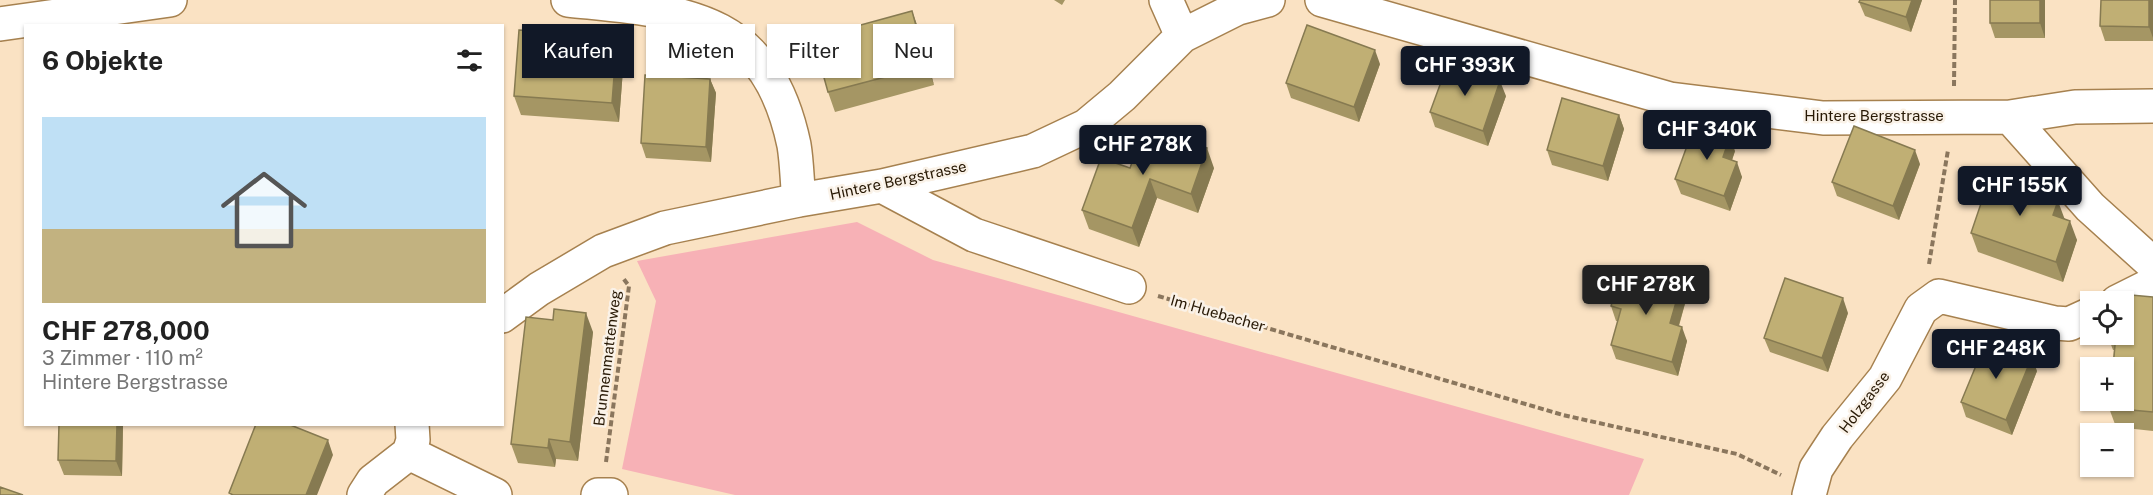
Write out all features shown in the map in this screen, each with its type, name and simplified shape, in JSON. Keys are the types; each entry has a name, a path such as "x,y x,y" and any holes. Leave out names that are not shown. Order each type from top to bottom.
{"street":[{"path":"0,24 170,0"},
{"path":"568,0 662,10 701,21 728,33 758,59 781,101 794,146 799,200"},
{"path":"1166,0 1182,36"},
{"name":"Hintere Bergstrasse","path":"504,314 539,289 603,251 665,228 799,200 882,186 1033,151 1086,126 1122,96 1182,36 1238,8 1268,0"},
{"name":"Hintere Bergstrasse","path":"1322,0 1670,99 1823,118 1953,115 2010,117 2075,106 2153,106"},
{"path":"2010,117 2090,207 2153,264"},
{"path":"882,186 974,235 1129,287"},
{"path":"2134,294 2153,284"},
{"path":"1921,309 1939,296 2055,323 2069,324 2080,319"},
{"name":"Holzgasse","path":"1809,492 1816,469 1837,437 1884,378 1921,309"},
{"path":"364,495 373,481 411,439 495,495"}],"path":[{"path":"1921,309 1953,115 1955,0"},
{"name":"Brunnenmattenweg","path":"603,251 629,286 605,485"},
{"name":"Im Huebacher","path":"1129,287 1563,415 1737,454 1809,492"}],"shaded area":[{"path":"857,222 933,260 1644,459 1629,495 735,495 622,469 656,301 637,261"}],"building":[{"path":"1860,0 1912,0 1906,17 1859,2"},
{"path":"1990,0 2040,0 2040,23 1990,23"},
{"path":"2101,0 2149,0 2149,27 2100,26"},
{"path":"912,11 916,24 873,24 873,78 881,78 828,92 824,78 861,78 861,25"},
{"path":"1307,25 1375,50 1354,107 1286,83"},
{"path":"519,30 522,30 522,78 614,78 612,103 514,96"},
{"path":"1448,63 1500,81 1483,131 1430,112"},
{"path":"645,75 646,78 710,79 706,147 641,143"},
{"path":"1562,98 1619,115 1603,166 1547,150"},
{"path":"1695,124 1730,137 1723,157 1737,162 1724,196 1675,179"},
{"path":"1145,126 1207,148 1191,194 1150,179 1132,228 1082,210 1101,158 1130,168"},
{"path":"1854,126 1915,150 1893,206 1832,182"},
{"path":"1993,168 2039,183 2036,193 2058,201 2053,215 2070,221 2056,262 1971,233"},
{"path":"1622,269 1681,285 1670,323 1682,327 1672,362 1611,345 1621,309 1611,306"},
{"path":"1785,278 1843,298 1822,358 1764,338"},
{"path":"2134,295 2153,297 2153,412 2134,410 2134,357 2114,357 2115,345 2134,345"},
{"path":"554,309 586,313 570,442 549,439 548,448 511,444 526,317 553,320"},
{"path":"1987,339 2032,357 2006,420 1961,402"},
{"path":"59,426 117,426 116,461 58,460"},
{"path":"255,426 293,426 328,440 306,495 233,495 229,493"},
{"path":"0,487 23,495 0,495"}]}
